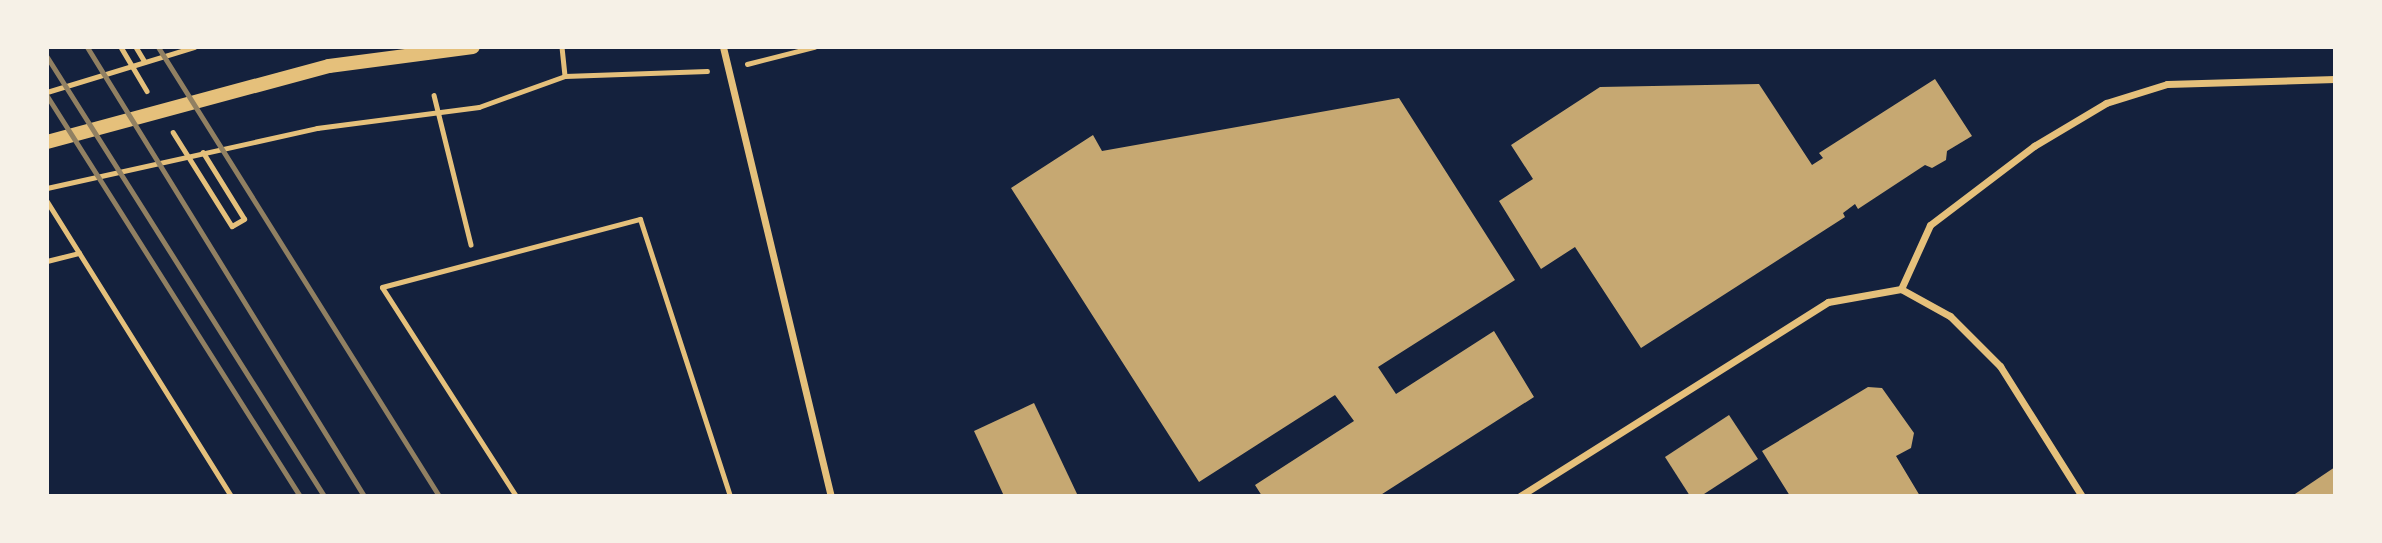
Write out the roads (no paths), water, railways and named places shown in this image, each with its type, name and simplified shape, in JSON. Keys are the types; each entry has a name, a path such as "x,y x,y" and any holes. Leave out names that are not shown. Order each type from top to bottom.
{"main road":[{"path":"47,142 328,66 474,47"}],"street":[{"path":"723,47 831,496"},
{"path":"1901,289 1930,225 2034,146 2106,103 2167,84 2335,79"},
{"path":"1520,496 1828,302 1901,289 1950,316 2000,366 2082,496"}],"lane":[{"path":"516,496 382,286 640,219 730,496"}],"railway":[{"path":"87,47 364,496"},
{"path":"158,47 439,496"},
{"path":"47,57 324,496"},
{"path":"47,96 300,496"}]}
